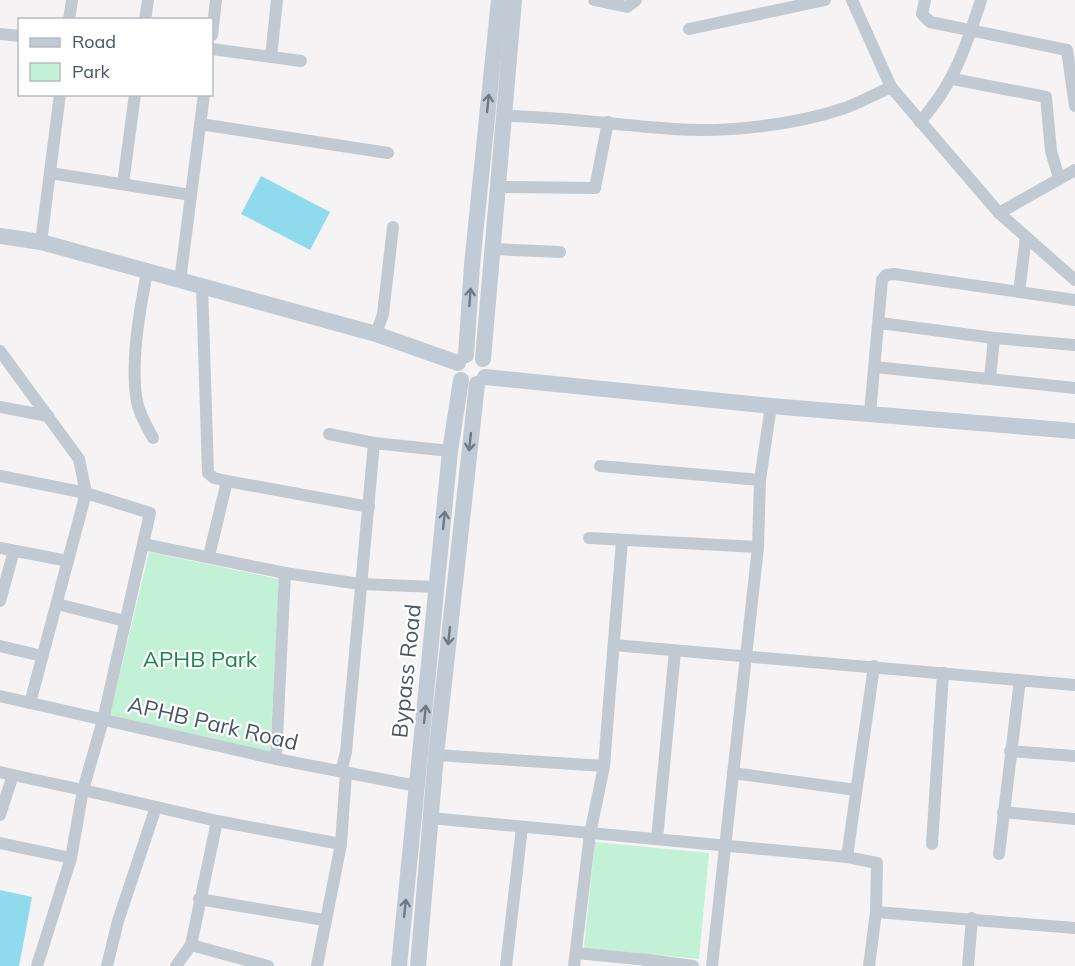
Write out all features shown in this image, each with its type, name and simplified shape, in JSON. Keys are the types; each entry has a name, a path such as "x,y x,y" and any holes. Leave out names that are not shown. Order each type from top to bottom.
{"main road":[{"path":"499,0 462,359 457,372 474,380 1075,431"},
{"path":"474,380 487,368 483,359 514,0"},
{"path":"0,236 41,242 462,359 476,355 483,359"},
{"name":"Bypass Road","path":"399,966 450,451 474,380"},
{"name":"Bypass Road","path":"418,966 436,755 474,380"}],"street":[{"path":"69,18 72,0"},
{"path":"145,18 148,0"},
{"path":"213,26 216,0"},
{"path":"271,57 277,0"},
{"path":"594,0 627,7 636,0"},
{"path":"689,29 825,0"},
{"path":"852,0 891,87 999,213 1075,280"},
{"path":"925,0 922,14 925,20 970,32 1068,50 1075,106"},
{"path":"920,122 941,98 953,79 981,0"},
{"path":"0,34 18,36"},
{"path":"213,49 301,61"},
{"path":"953,79 1046,97 1052,151 1059,178"},
{"path":"505,116 608,122 676,130 751,127 790,122 844,108 891,87"},
{"path":"41,242 60,96"},
{"path":"123,184 135,96"},
{"path":"180,281 204,96"},
{"path":"499,188 595,188 608,122"},
{"path":"200,124 388,153"},
{"path":"999,213 1075,170"},
{"path":"50,172 191,195"},
{"path":"376,334 383,314 393,227"},
{"path":"1019,292 1026,237"},
{"path":"493,249 560,252"},
{"path":"147,272 140,309 136,396 142,418 153,438"},
{"path":"870,413 880,324 882,280 886,276 894,274 1075,300"},
{"path":"202,286 208,473 214,478 226,481 369,507"},
{"path":"880,324 1075,345"},
{"path":"990,378 994,338"},
{"path":"0,351 79,459 86,493 30,703"},
{"path":"875,367 1075,388"},
{"path":"712,966 758,547 760,480 771,406"},
{"path":"0,407 48,416"},
{"path":"329,434 374,443 450,451"},
{"path":"317,966 340,844 360,584 374,443"},
{"path":"600,466 760,480"},
{"path":"0,476 86,493 150,513 103,720 83,790 71,858 37,966"},
{"path":"209,556 226,481"},
{"path":"589,538 758,547"},
{"path":"622,540 604,766 590,834 575,960 693,966"},
{"path":"143,544 285,573 360,584 437,587"},
{"path":"0,549 68,561"},
{"path":"0,602 14,551"},
{"path":"276,759 285,573"},
{"path":"57,604 125,621"},
{"path":"614,645 675,651 746,654 1075,685"},
{"path":"0,646 42,656"},
{"path":"657,839 675,651"},
{"path":"847,857 874,666"},
{"path":"932,844 943,673"},
{"path":"999,854 1020,680"},
{"name":"APHB Park Road","path":"0,696 276,759 417,786"},
{"path":"1010,751 1075,756"},
{"path":"436,755 604,766"},
{"path":"0,772 217,821 340,844"},
{"path":"733,773 856,790"},
{"path":"0,815 13,775"},
{"path":"107,966 118,921 156,807"},
{"path":"1004,812 1075,819"},
{"path":"430,818 847,857 877,863 876,912 868,966"},
{"path":"176,966 191,945 217,821"},
{"path":"506,966 522,827"},
{"path":"0,843 71,858"},
{"path":"199,899 324,920"},
{"path":"876,912 1075,928"},
{"path":"968,966 972,918"},
{"path":"191,945 223,961 268,966"}],"green space":[{"name":"APHB Park","path":"149,552 279,579 270,752 110,715"},
{"path":"595,842 709,853 699,959 584,948"}],"water":[{"path":"261,176 330,212 310,250 241,214"},
{"path":"0,890 32,897 19,966 0,966"}]}
